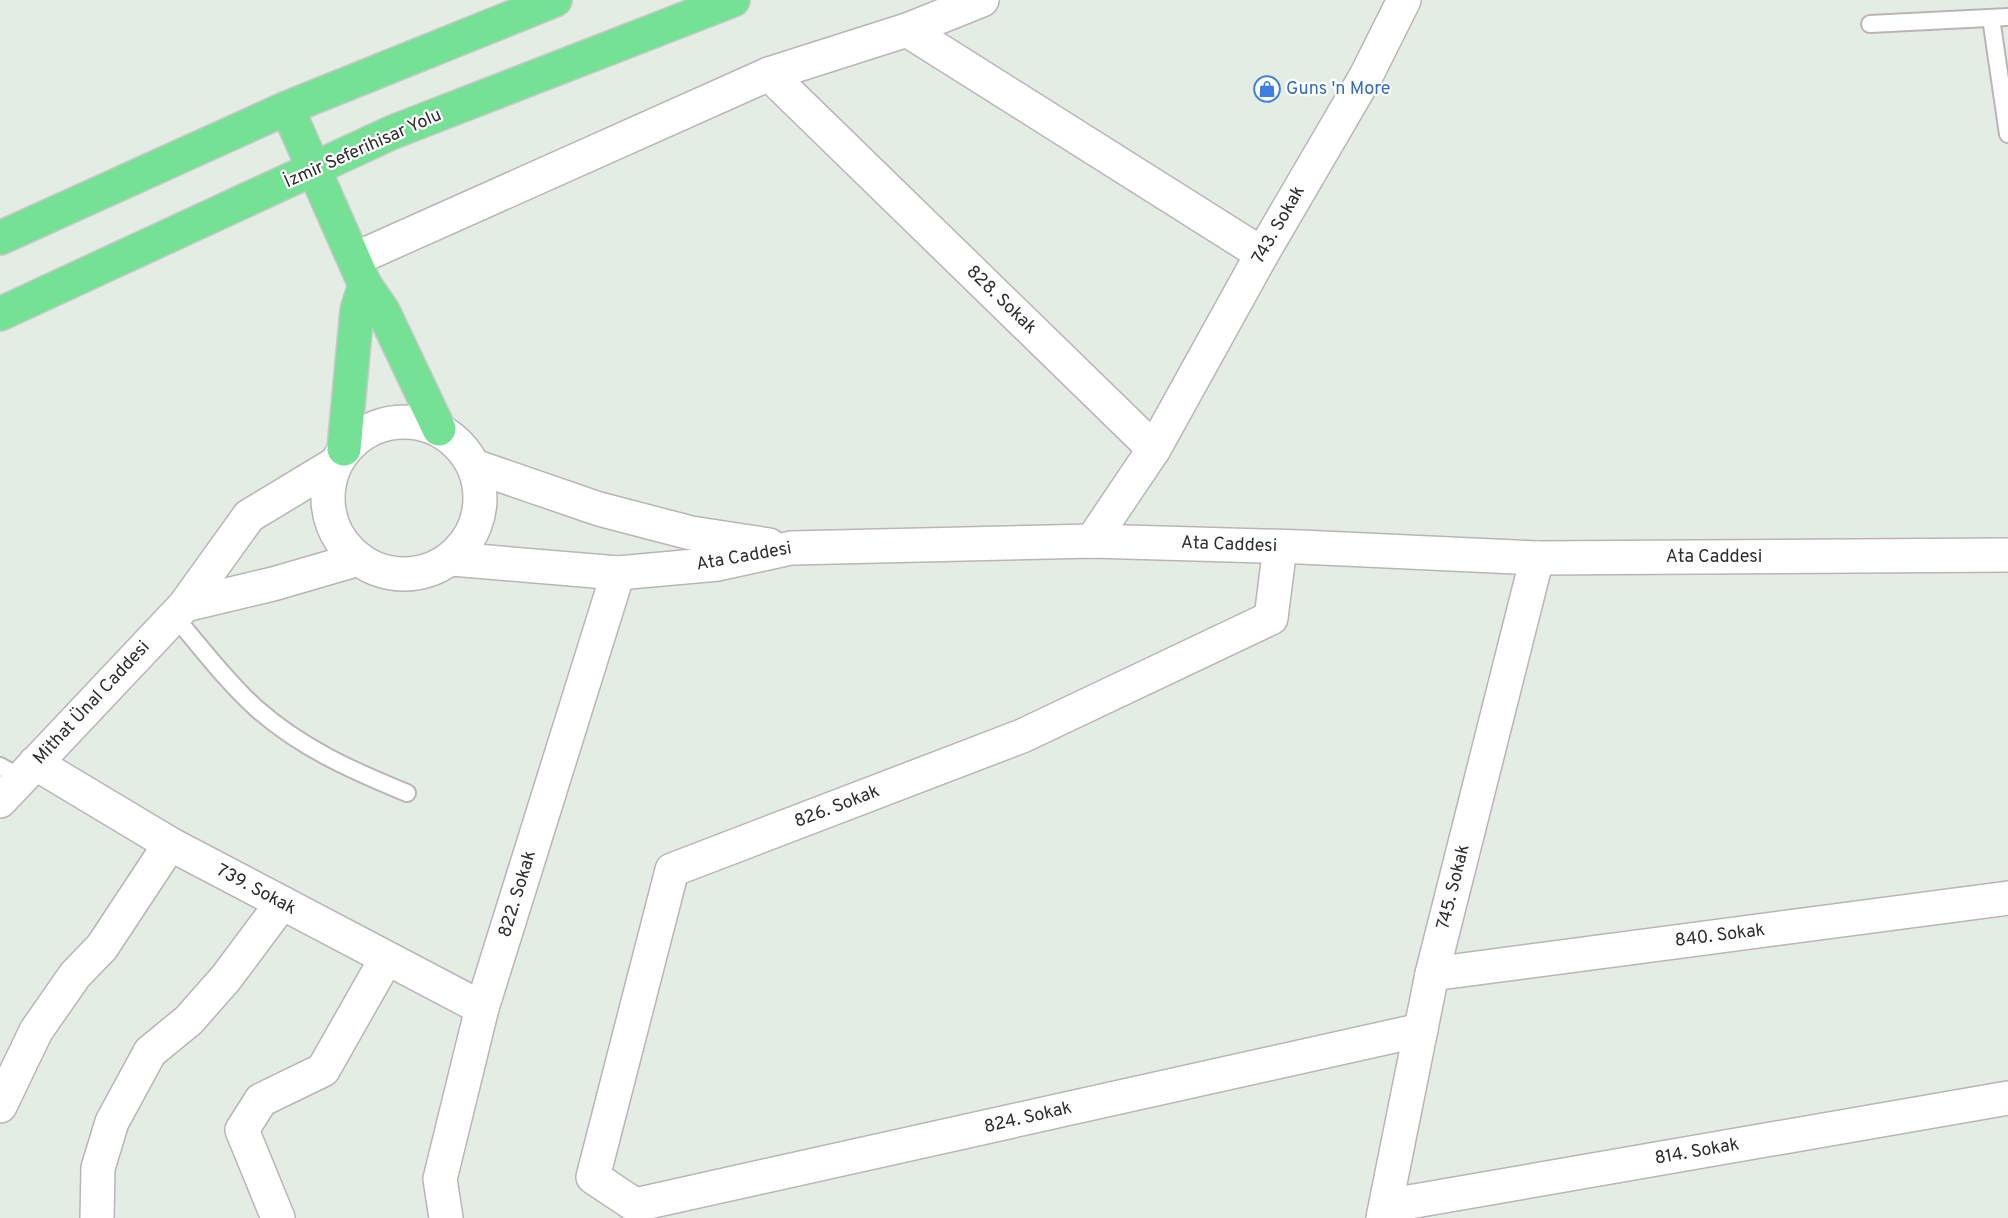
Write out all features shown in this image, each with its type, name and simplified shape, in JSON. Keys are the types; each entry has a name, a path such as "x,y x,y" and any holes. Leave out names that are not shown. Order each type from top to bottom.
{"main road":[{"path":"0,238 287,108 555,0"},
{"name":"İzmir Seferihisar Yolu","path":"0,314 393,132 734,0"},
{"path":"287,108 360,272 383,311 439,429"},
{"path":"339,457 360,272"}],"street":[{"path":"360,272 769,74 907,30 982,0"},
{"name":"743. Sokak","path":"1154,449 1262,254 1366,75 1404,0"},
{"path":"907,30 1262,254"},
{"name":"828. Sokak","path":"769,74 1154,449"},
{"path":"414,421 439,429 460,444 474,466 481,491 479,517 469,541 452,559 430,570 405,575 381,571 359,559 341,542 330,520 327,495 339,457 364,432 388,422 414,421"},
{"path":"1092,541 1154,449"},
{"name":"Mithat Ünal Caddesi","path":"14,777 179,611 249,516 339,457"},
{"path":"474,466 599,508 692,533 791,548"},
{"name":"Ata Caddesi","path":"452,559 618,573 718,564 791,548 1092,541 1537,558 2008,555"},
{"name":"826. Sokak","path":"635,1205 592,1177 672,870 1022,736 1271,618 1280,547"},
{"name":"745. Sokak","path":"1384,1212 1432,974 1537,558"},
{"path":"179,611 359,559"},
{"name":"822. Sokak","path":"446,1218 440,1179 482,1008 618,573"},
{"name":"739. Sokak","path":"14,777 170,844 482,1008"},
{"path":"0,1106 36,1031 75,975 102,947 170,844"},
{"name":"840. Sokak","path":"1432,974 2008,898"},
{"path":"97,1218 98,1168 112,1122 150,1052 189,1020 226,978 282,903"},
{"path":"278,1218 242,1130 261,1100 323,1070 386,959"},
{"name":"824. Sokak","path":"635,1205 1420,1030"},
{"name":"814. Sokak","path":"1384,1212 2008,1098"}],"lane":[{"path":"1991,18 2008,134"},
{"path":"1870,24 2008,18"},
{"path":"179,611 228,680 256,708 319,753 352,770 407,793"}],"place":[{"name":"Guns 'n More","path":"1267,89"}]}
